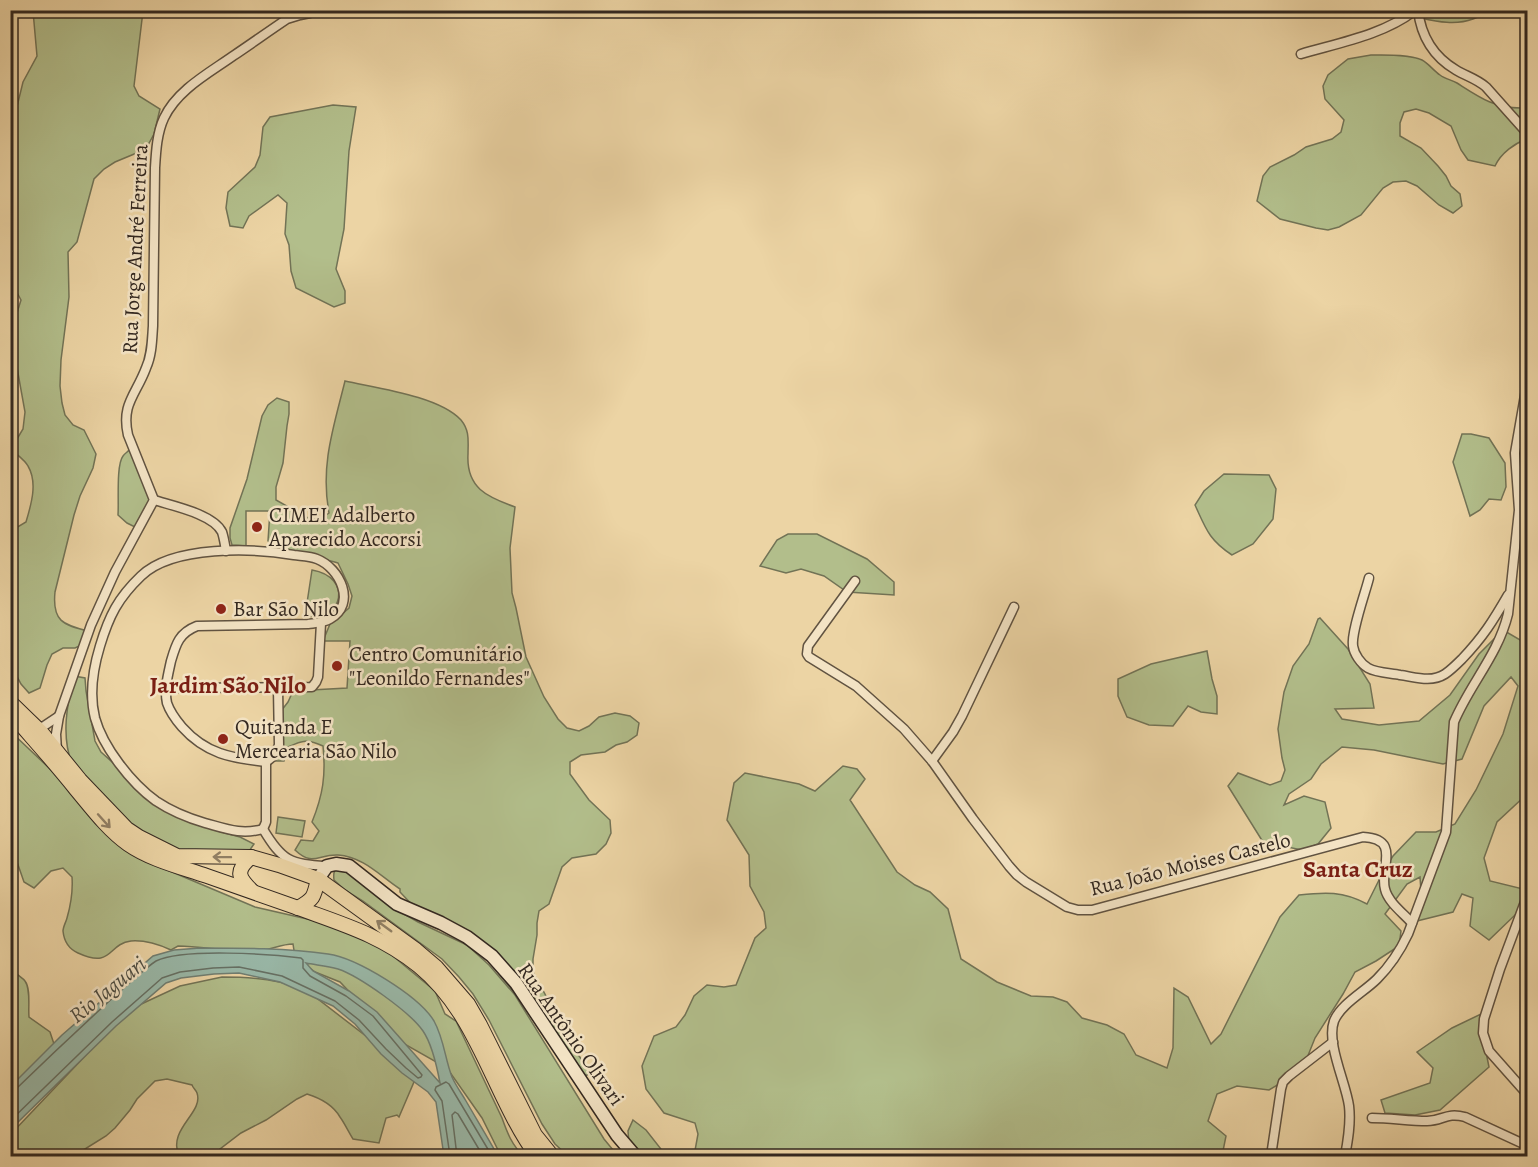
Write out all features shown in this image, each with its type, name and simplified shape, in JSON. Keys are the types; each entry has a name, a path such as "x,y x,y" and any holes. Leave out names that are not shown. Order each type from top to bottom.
{"main road":[{"path":"10,702 37,728 127,829 159,848 177,855 252,857 318,879 416,950 436,967 468,1005 535,1135 552,1156"},
{"path":"10,713 112,831 128,844 166,862 362,931 395,948 420,967 444,989 467,1022 523,1137 537,1156"},
{"path":"252,857 241,869 240,875 242,881 252,891"},
{"path":"298,908 309,902 315,895 318,879"}],"street":[{"path":"1300,54 1381,30 1404,20 1416,11 1424,37 1432,49 1450,66 1486,87 1527,134"},
{"name":"Rua Jorge André Ferreira","path":"154,500 128,435 126,414 128,405 146,370 151,349 154,168 160,132 172,105 201,78 287,19 310,13"},
{"path":"1345,1156 1350,1117 1349,1103 1333,1042 1333,1027 1340,1011 1376,980 1401,948 1446,832 1454,722 1460,706 1504,631 1508,614 1519,510 1515,453 1527,384 1527,259"},
{"path":"57,751 56,735 59,716 91,625 115,572 154,500 214,522 222,532 226,551"},
{"path":"266,762 266,822 263,829 251,833 238,832 194,820 157,801 141,789 116,760 103,740 95,717 92,694 93,676 98,652 115,607 125,592 143,574 160,563 178,556 226,551 257,551 316,558 336,574 342,583 344,595 342,607 337,614 321,623 207,625 187,630 175,648 166,688 169,708 176,720 196,741 216,752 266,762 277,753 279,745 278,688"},
{"path":"1369,578 1354,633 1353,646 1358,658 1368,668 1424,679 1436,679 1457,664 1489,628 1510,591"},
{"name":"Rua João Moises Castelo","path":"855,581 808,646 809,657 847,679 892,717 932,761 1009,866 1026,882 1067,907 1092,910 1363,837 1373,838 1381,842 1385,849 1387,860 1384,883 1388,897 1412,922"},
{"path":"932,761 962,716 1014,607"},
{"path":"166,688 312,687 318,677 321,623"},
{"path":"80,656 98,652"},
{"path":"37,728 59,716"},
{"path":"263,829 281,855 308,865 327,866"},
{"name":"Rua Antônio Olivari","path":"327,866 336,864 349,866 397,904 467,937 492,956 516,983 617,1135 635,1156"},
{"path":"318,879 327,866"},
{"path":"1527,894 1484,1019 1483,1033 1488,1051 1527,1095"},
{"path":"1271,1156 1283,1082 1333,1042"},
{"path":"1372,1118 1430,1121 1456,1115 1527,1146"}],"green space":[{"path":"33,11 143,11 134,86 139,96 160,109 154,134 148,145 139,152 115,162 94,179 77,242 68,252 69,297 61,360 62,403 65,415 73,425 84,430 96,454 93,468 74,515 55,592 55,609 66,624 88,631 86,643 75,648 63,648 52,654 40,688 29,693 21,684 10,663 11,528 16,528 26,522 33,487 28,466 11,449 23,429 25,412 16,362 10,345 11,332 21,300 15,289 11,287 11,131 23,82 37,56"},
{"path":"1413,11 1490,11 1473,19 1452,22 1416,17"},
{"path":"1371,55 1417,58 1442,76 1495,104 1521,108 1527,102 1527,139 1509,149 1495,166 1468,160 1451,126 1429,113 1416,109 1404,112 1400,123 1400,136 1421,148 1438,166 1451,186 1460,194 1462,206 1453,213 1439,205 1417,186 1406,181 1393,182 1383,188 1361,215 1339,227 1328,230 1280,219 1257,201 1263,176 1270,167 1306,147 1332,139 1341,132 1344,120 1325,99 1323,86 1328,75 1348,59"},
{"path":"333,105 356,107 349,151 344,229 336,269 345,291 345,303 334,307 296,288 285,234 287,203 278,195 249,216 243,228 230,226 226,208 228,192 255,167 260,155 263,127 270,117"},
{"path":"345,381 423,399 451,412 461,420 467,432 468,466 475,483 487,495 515,507 510,548 512,593 526,657 544,697 558,719 567,728 579,731 599,717 615,713 630,716 639,723 637,735 627,742 616,745 605,752 581,755 570,762 570,774 589,800 610,820 611,833 606,844 596,854 572,858 562,867 549,904 539,911 537,923 533,972 577,1053 591,1073 581,1078 523,999 512,990 481,951 416,909 400,892 400,889 364,863 338,855 311,859 295,850 301,840 313,841 319,831 312,822 323,785 323,746 309,741 298,743 288,747 284,761 271,761 281,749 281,711 293,691 347,688 350,641 323,641 330,624 349,608 352,596 338,563 292,552 268,541 270,511 246,511 246,546 232,545 230,528 247,479 262,416 268,405 277,398 289,402 289,414 283,463 276,487 276,500 308,518 319,520 329,513 327,462"},
{"path":"1462,434 1489,438 1505,463 1506,487 1501,500 1489,499 1480,510 1470,516 1453,462"},
{"path":"130,449 149,493 149,505 137,528 118,515 119,467 123,456"},
{"path":"1224,474 1269,475 1276,489 1273,519 1253,544 1232,555 1213,539 1195,505 1204,491"},
{"path":"788,534 817,534 867,559 894,582 894,595 847,592 824,576 801,569 786,573 760,566 777,540"},
{"path":"312,570 325,574 334,581 338,589 338,598 335,606 328,612 318,616 305,616"},
{"path":"1320,618 1348,649 1370,684 1374,708 1335,709 1342,719 1379,725 1419,721 1450,695 1479,654 1503,630 1527,644 1527,794 1497,822 1484,858 1490,881 1527,890 1527,909 1515,915 1489,940 1470,926 1473,898 1462,894 1453,912 1417,921 1421,892 1420,877 1407,884 1385,914 1401,931 1399,946 1355,972 1296,1074 1269,1090 1237,1086 1217,1094 1208,1121 1226,1136 1222,1156 694,1156 698,1134 695,1123 664,1113 646,1089 642,1066 654,1036 676,1027 694,996 707,985 724,987 736,985 755,938 766,928 764,912 750,886 749,855 727,820 734,783 745,773 799,784 815,791 843,766 857,769 865,779 850,800 897,872 930,892 948,909 961,959 997,982 1031,996 1053,997 1067,1002 1082,1018 1107,1025 1124,1034 1136,1055 1167,1068 1173,1048 1174,988 1188,997 1211,1044 1221,1034 1280,917 1299,895 1334,894 1367,904 1393,856 1416,832 1436,832 1455,824 1476,790 1503,734 1518,686 1511,677 1484,706 1462,759 1443,764 1374,750 1342,747 1321,764 1311,779 1289,794 1284,805 1304,796 1325,802 1331,828 1318,844 1302,850 1263,842 1228,786 1238,773 1270,785 1281,781 1285,770 1278,729 1284,692 1293,666 1309,644"},
{"path":"1207,651 1217,696 1217,714 1201,712 1188,706 1173,726 1149,725 1127,717 1118,696 1118,679 1151,664"},
{"path":"74,676 85,678 95,741 101,752 149,795 218,831 240,837 254,844 247,854 176,852 129,827 72,764 66,731 67,709"},
{"path":"10,731 104,820 139,858 255,907 364,932 435,991 445,1014 456,1021 510,1139 524,1156 500,1156 482,1118 447,1068 392,1037 340,982 315,972 295,957 293,944 256,951 178,946 171,950 152,943 131,941 123,943 104,957 98,958 89,957 72,949 63,931 71,903 72,877 63,868 51,871 34,888 24,882 16,859 11,856"},
{"path":"278,817 305,821 302,837 276,833"},
{"path":"342,866 390,906 467,945 489,965 515,995 604,1139 618,1156 568,1156 555,1144 542,1124 489,1020 473,994 442,959 334,880 335,871"},
{"path":"17,974 27,984 29,1017 50,1032 54,1044 10,1090 10,977"},
{"path":"222,977 267,980 300,988 310,993 414,1073 418,1078 414,1082 399,1117 397,1115 386,1118 379,1143 353,1139 334,1109 307,1094 241,1133 212,1155 179,1156 178,1138 198,1100 197,1093 192,1085 167,1079 155,1081 106,1136 71,1156 11,1156 10,1135 124,1015 137,1006 180,986"},
{"path":"1481,1014 1480,1022 1489,1067 1440,1110 1415,1115 1385,1113 1381,1100 1430,1083 1433,1068 1417,1052 1452,1028"},
{"path":"633,1120 646,1130 664,1153 670,1156 630,1156 628,1131"}],"water":[{"path":"248,948 328,954 370,970 402,990 434,1021 452,1077 498,1156 444,1156 436,1102 428,1092 381,1054 355,1024 333,1006 280,982 239,973 181,978 166,983 116,1026 11,1129 11,1086 62,1035 153,956 174,950","holes":["306,963 347,973 384,996 407,1014 423,1031 429,1042 440,1083 377,1012 349,991 313,971"]}],"place":[{"name":"CIMEI Adalberto Aparecido Accorsi","path":"257,527"},
{"name":"Bar São Nilo","path":"221,609"},
{"name":"Centro Comunitário \"Leonildo Fernandes\"","path":"337,666"},
{"name":"Quitanda E Mercearia São Nilo","path":"223,739"}],"district":[{"name":"Jardim São Nilo","path":"228,685"},
{"name":"Santa Cruz","path":"1358,869"}],"water label":[{"name":"Rio Jaguari","path":"107,989"}]}
